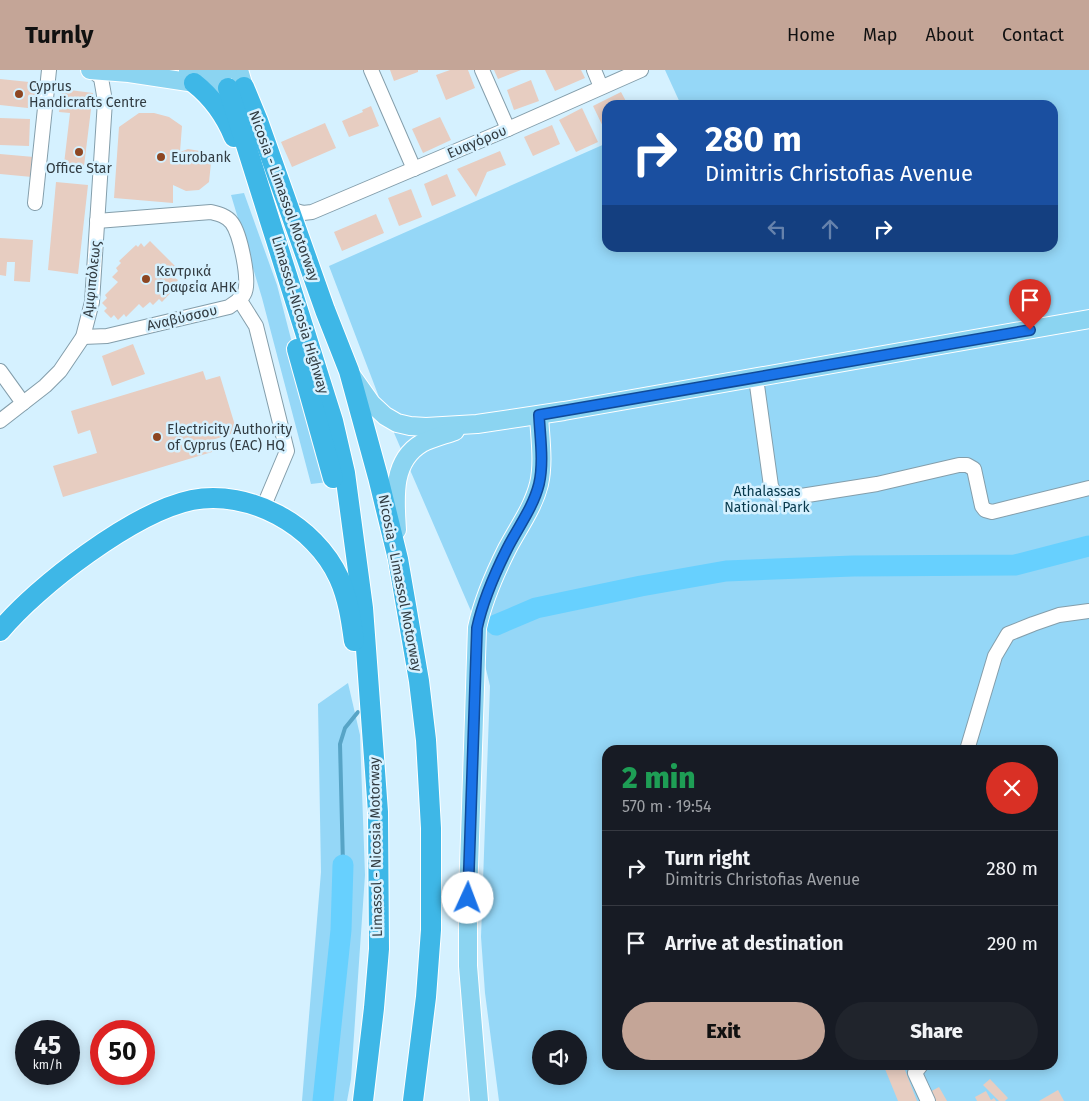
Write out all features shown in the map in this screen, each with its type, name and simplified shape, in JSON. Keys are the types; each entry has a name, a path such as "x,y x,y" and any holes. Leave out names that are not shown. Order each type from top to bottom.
{"highway":[{"path":"188,76 217,105 225,118 234,136 249,178 358,564"},
{"name":"Nicosia - Limassol Motorway","path":"231,76 258,121 325,310 349,371 398,560 420,690 426,740 431,828 430,930 426,997 413,1101"},
{"name":"Limassol-Nicosia Highway","path":"231,76 333,421 345,473 358,564"},
{"path":"0,631 12,616 55,578 102,544 156,513 174,505 193,500 214,498 254,504 263,508 293,525 306,535 330,561 339,578 347,601 351,622 378,812"},
{"name":"Limassol - Nicosia Motorway","path":"358,564 378,812 378,949 374,1008 363,1101"}],"main road":[{"path":"91,70 188,76 231,76"},
{"path":"349,371 371,403 385,416 397,423 426,427 477,424 539,415 1089,320"},
{"path":"479,1101 476,1054 469,999 468,966 468,898 477,628 489,588 535,496 541,471 539,415"},
{"path":"511,419 526,425 541,454"},
{"path":"398,560 396,487 402,463 411,451 422,444 477,424"},
{"path":"476,1054 486,1101"}],"street":[{"path":"35,203 49,70"},
{"name":"Αμφιπόλεως","path":"0,421 45,386 60,371 83,337 92,302 105,101 104,86 101,78 91,70"},
{"path":"371,70 414,169"},
{"path":"482,70 508,129"},
{"path":"594,70 601,87"},
{"name":"Ευαγόρου","path":"289,209 303,213 312,212 641,70"},
{"name":"Αμφιπόλεως","path":"105,101 111,86 117,79 129,73"},
{"path":"97,221 211,212 226,217 232,223 247,280 245,294 239,299 256,326 287,451 263,508"},
{"name":"Αναβύσσου","path":"83,337 106,336 229,307 239,299"},
{"path":"0,371 22,403"},
{"path":"756,378 771,486 775,494 782,499 877,484 959,465 967,465 974,469 982,506 985,510 992,512 1089,488"},
{"path":"968,745 995,656 1008,634 1059,615 1089,611"},
{"path":"917,1070 915,1073 928,1101"}],"green space":[{"name":"Athalassas National Park","path":"665,70 1089,70 1089,1101 499,1101 485,993 481,937 490,686 474,618 382,405 329,266 602,145 602,252 1058,252 1058,100 679,100"},
{"path":"244,193 277,285 328,482 311,484 262,298 231,195"},
{"path":"348,683 360,735 365,875 351,1079 347,1101 302,1101 321,872 318,704"}],"building":[{"path":"390,70 418,70 418,72 394,81"},
{"path":"450,70 468,70 475,88 446,100 436,75"},
{"path":"494,70 521,70 498,79"},
{"path":"545,70 581,70 585,78 555,91"},
{"name":"Cyprus Handicrafts Centre","path":"0,79 39,83 37,109 0,105"},
{"path":"531,80 539,101 514,110 507,90"},
{"path":"62,89 93,93 84,166 64,164 70,113 59,112"},
{"path":"621,92 625,100 605,100"},
{"path":"602,102 602,125 593,106"},
{"path":"371,106 379,126 349,137 342,121 363,112 362,110"},
{"path":"582,108 598,142 576,152 559,120"},
{"name":"Eurobank","path":"139,113 154,113 169,117 182,126 180,152 188,149 200,151 211,163 209,182 199,190 186,191 173,185 173,203 114,198 119,127"},
{"path":"440,117 451,140 423,153 412,129"},
{"path":"0,118 30,119 29,146 0,145"},
{"path":"325,123 336,148 292,167 281,142"},
{"path":"552,125 560,144 533,156 524,137"},
{"path":"500,151 506,165 487,172 476,197 457,169"},
{"path":"0,154 34,157 32,177 0,174"},
{"path":"447,174 456,196 432,206 424,184"},
{"path":"56,182 88,185 78,274 48,270"},
{"path":"411,189 422,217 399,226 388,198"},
{"path":"376,214 384,233 342,251 334,232"},
{"path":"0,238 33,240 30,282 14,281 15,262 7,262 6,276 0,275"},
{"name":"Κεντρικά Γραφεία ΑΗΚ","path":"150,241 181,272 175,278 178,280 176,283 178,285 162,302 159,299 153,305 150,302 143,308 139,304 126,317 124,314 118,320 114,315 111,318 104,311 107,308 102,303 107,298 105,295 118,282 112,277 118,271 116,268 121,263 119,261 136,245 138,247 141,243 144,247"},
{"path":"133,344 145,374 112,386 102,356"},
{"name":"Electricity Authority of Cyprus (EAC) HQ","path":"203,371 206,380 220,376 237,432 209,441 212,452 63,497 53,466 97,453 90,430 78,434 71,411"},
{"path":"885,1070 905,1070 917,1101 898,1101"},
{"path":"990,1079 1008,1098 1005,1101 999,1101 983,1085"},
{"path":"939,1087 947,1101 930,1101 926,1094"},
{"path":"1058,1090 1064,1101 1039,1101"},
{"path":"986,1091 991,1100 994,1098 996,1101 977,1101 975,1097"}],"waterway":[{"path":"496,625 536,608 641,586 726,571 853,566 1015,565 1089,546"},
{"path":"343,865 340,744 345,728 358,712"},
{"path":"323,1101 341,930 343,865"}],"place":[{"name":"Cyprus Handicrafts Centre","path":"19,94"},
{"name":"Office Star","path":"79,152"},
{"name":"Eurobank","path":"161,157"},
{"name":"Κεντρικά Γραφεία ΑΗΚ","path":"146,279"},
{"name":"Electricity Authority of Cyprus (EAC) HQ","path":"157,437"}],"route":[{"path":"468,898 477,628 489,588 507,549 530,509 539,483 541,471 539,415 1030,330"}]}
